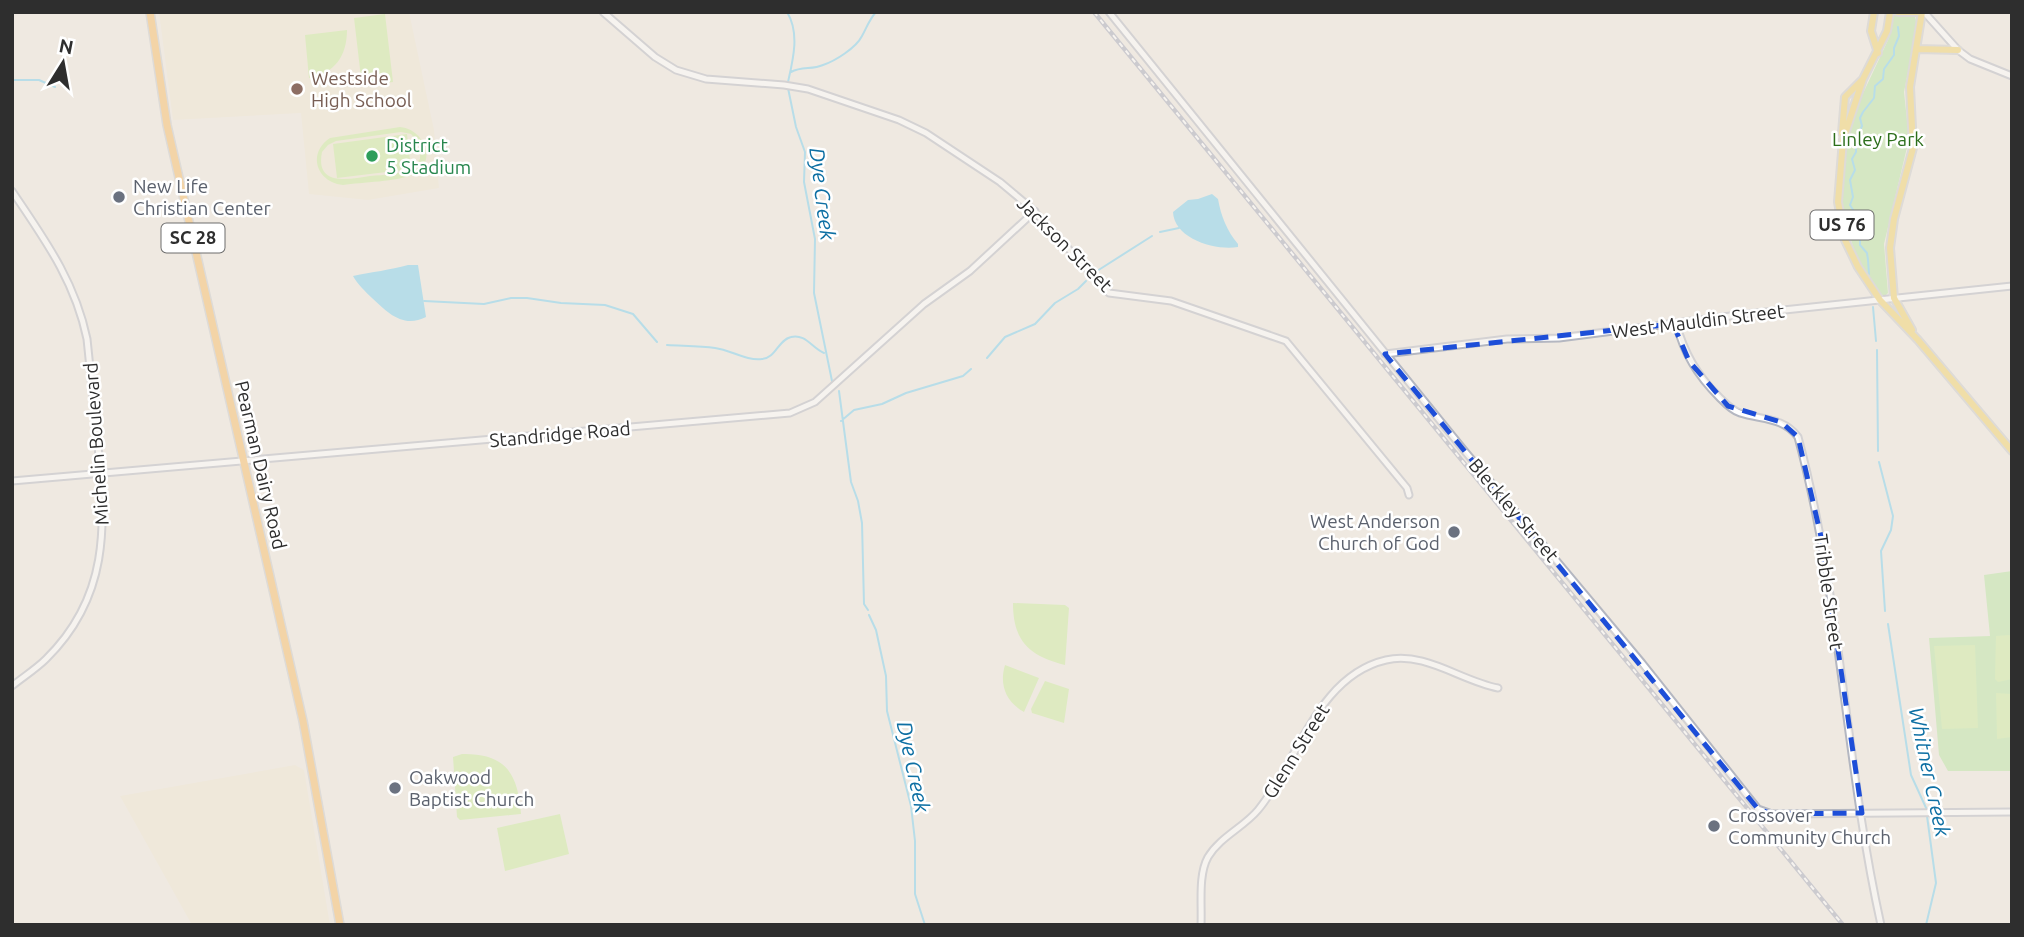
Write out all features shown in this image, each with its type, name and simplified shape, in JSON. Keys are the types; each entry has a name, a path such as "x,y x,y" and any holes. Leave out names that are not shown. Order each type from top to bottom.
{"highway":[{"name":"Pearman Dairy Road","path":"150,12 167,125 303,721 340,925"}],"main road":[{"path":"1874,12 1871,31 1878,54"},
{"name":"US 76","path":"1890,12 1887,31 1878,54 1863,79 1843,140 1838,185 1842,227 1858,267 1880,300 1918,340 2012,451"},
{"path":"1898,12 1921,12"},
{"name":"US 76","path":"1918,340 1899,311 1894,298 1891,235 1913,148 1910,87 1921,12"},
{"path":"1917,49 1958,50"}],"street":[{"name":"Jackson Street","path":"603,12 655,57 676,70 716,81 797,87 888,116 926,133 1000,183 1035,211 1109,293 1171,301 1286,341 1407,488 1409,495"},
{"name":"Bleckley Street","path":"1109,12 1385,354 1650,671 1758,809 1772,814 2012,812"},
{"path":"1921,12 1970,59 2012,76"},
{"name":"Michelin Boulevard","path":"12,191 59,261 77,299 87,340 101,474 103,529 99,561 90,592 74,623 45,661 12,685"},
{"name":"Standridge Road","path":"12,481 790,413 816,402 924,304 970,271 1035,211"},
{"name":"West Mauldin Street","path":"1385,354 1507,339 1559,338 2012,286"},
{"name":"Tribble Street","path":"1676,323 1689,361 1728,407 1738,413 1781,422 1791,428 1798,437 1822,541 1881,925"},
{"name":"Glenn Street","path":"1200,925 1202,878 1208,857 1225,838 1257,811 1320,709 1360,671 1383,660 1415,659 1481,685 1498,688"}],"highlighted area":[{"path":"1673,324 1689,361 1728,406 1781,422 1798,437 1822,541 1862,813 1772,814 1758,809 1385,354"}],"shaded area":[{"name":"Westside High School","path":"159,12 409,12 434,130 439,188 368,200 309,194 301,113 173,120"},
{"path":"295,765 304,770 330,925 192,925 120,796"}],"green space":[{"name":"Linley Park","path":"1894,13 1904,17 1915,16 1917,26 1904,92 1909,139 1884,244 1888,293 1882,295 1865,273 1854,249 1843,216 1841,181 1850,121 1889,38"},
{"path":"385,14 393,82 362,86 354,18"},
{"path":"347,30 345,48 338,62 326,72 309,78 305,35"},
{"path":"400,127 408,129 416,134 425,147 425,162 414,174 398,179 343,185 334,183 321,173 317,159 323,144 330,138","holes":["401,132 411,134 420,144 420,159 410,170 344,179 329,176 321,163 322,152 336,141"]},
{"name":"District 5 Stadium","path":"407,134 411,169 337,178 333,144"},
{"path":"2012,571 2012,771 1948,771 1939,755 1929,638 1990,636 1984,575"},
{"path":"1013,603 1065,605 1069,608 1065,665 1042,657 1026,645 1016,628"},
{"path":"1996,636 2012,637 2012,679 1998,682 1995,679"},
{"path":"1975,645 1978,728 1942,729 1934,646"},
{"path":"1005,665 1039,678 1024,712 1008,698 1003,679"},
{"path":"1045,681 1069,689 1064,723 1032,713 1031,709"},
{"path":"1996,693 2012,694 2012,737 1997,739"},
{"path":"462,754 489,757 507,769 517,788 521,814 460,820 457,817 453,757"},
{"path":"560,814 569,854 505,871 497,828"}],"water":[{"path":"1212,194 1218,199 1225,223 1238,247 1219,247 1198,241 1188,236 1175,221 1173,212 1188,200"},
{"path":"418,265 426,317 418,320 403,320 384,309 353,276 388,270"}],"waterway":[{"name":"Dye Creek","path":"787,12 794,38 788,82"},
{"path":"791,72 819,66 845,54 859,41 876,12"},
{"name":"Whitner Creek","path":"1869,274 1867,253 1860,245 1860,234 1855,228 1857,216 1850,205 1853,197 1850,180 1855,170 1852,159 1862,126 1860,118 1874,98 1875,86 1883,79 1884,69 1894,55 1899,36 1898,27"},
{"path":"12,80 39,80 55,87"},
{"name":"Dye Creek","path":"788,88 796,127 805,152 804,182 815,239 814,293 832,381"},
{"path":"1160,232 1179,228"},
{"path":"1097,271 1152,236"},
{"path":"987,358 1005,337 1035,324 1055,303 1086,281"},
{"path":"424,301 484,304 511,298 527,298 605,305 633,314 657,342"},
{"name":"Whitner Creek","path":"1873,307 1876,341"},
{"path":"667,345 715,348 762,359 771,356 783,342 796,336 805,339 824,353"},
{"name":"Whitner Creek","path":"1877,350 1878,451"},
{"path":"841,421 854,410 882,404 906,393 963,376 971,369"},
{"name":"Dye Creek","path":"839,391 851,482 862,523 864,604 868,610"},
{"name":"Whitner Creek","path":"1879,462 1893,516 1891,530 1881,551 1885,611"},
{"name":"Dye Creek","path":"869,615 876,630 886,676 887,711 911,806 915,841 915,894 925,925"},
{"name":"Whitner Creek","path":"1888,624 1911,775 1927,810"},
{"name":"Whitner Creek","path":"1926,925 1936,883 1927,816"}],"railway":[{"path":"1094,12 1843,925"}],"place":[{"name":"Westside High School","path":"297,89"},
{"name":"District 5 Stadium","path":"372,156"},
{"name":"New Life Christian Center","path":"119,197"},
{"name":"West Anderson Church of God","path":"1454,532"},
{"name":"Oakwood Baptist Church","path":"395,788"},
{"name":"Crossover Community Church","path":"1714,826"}]}
